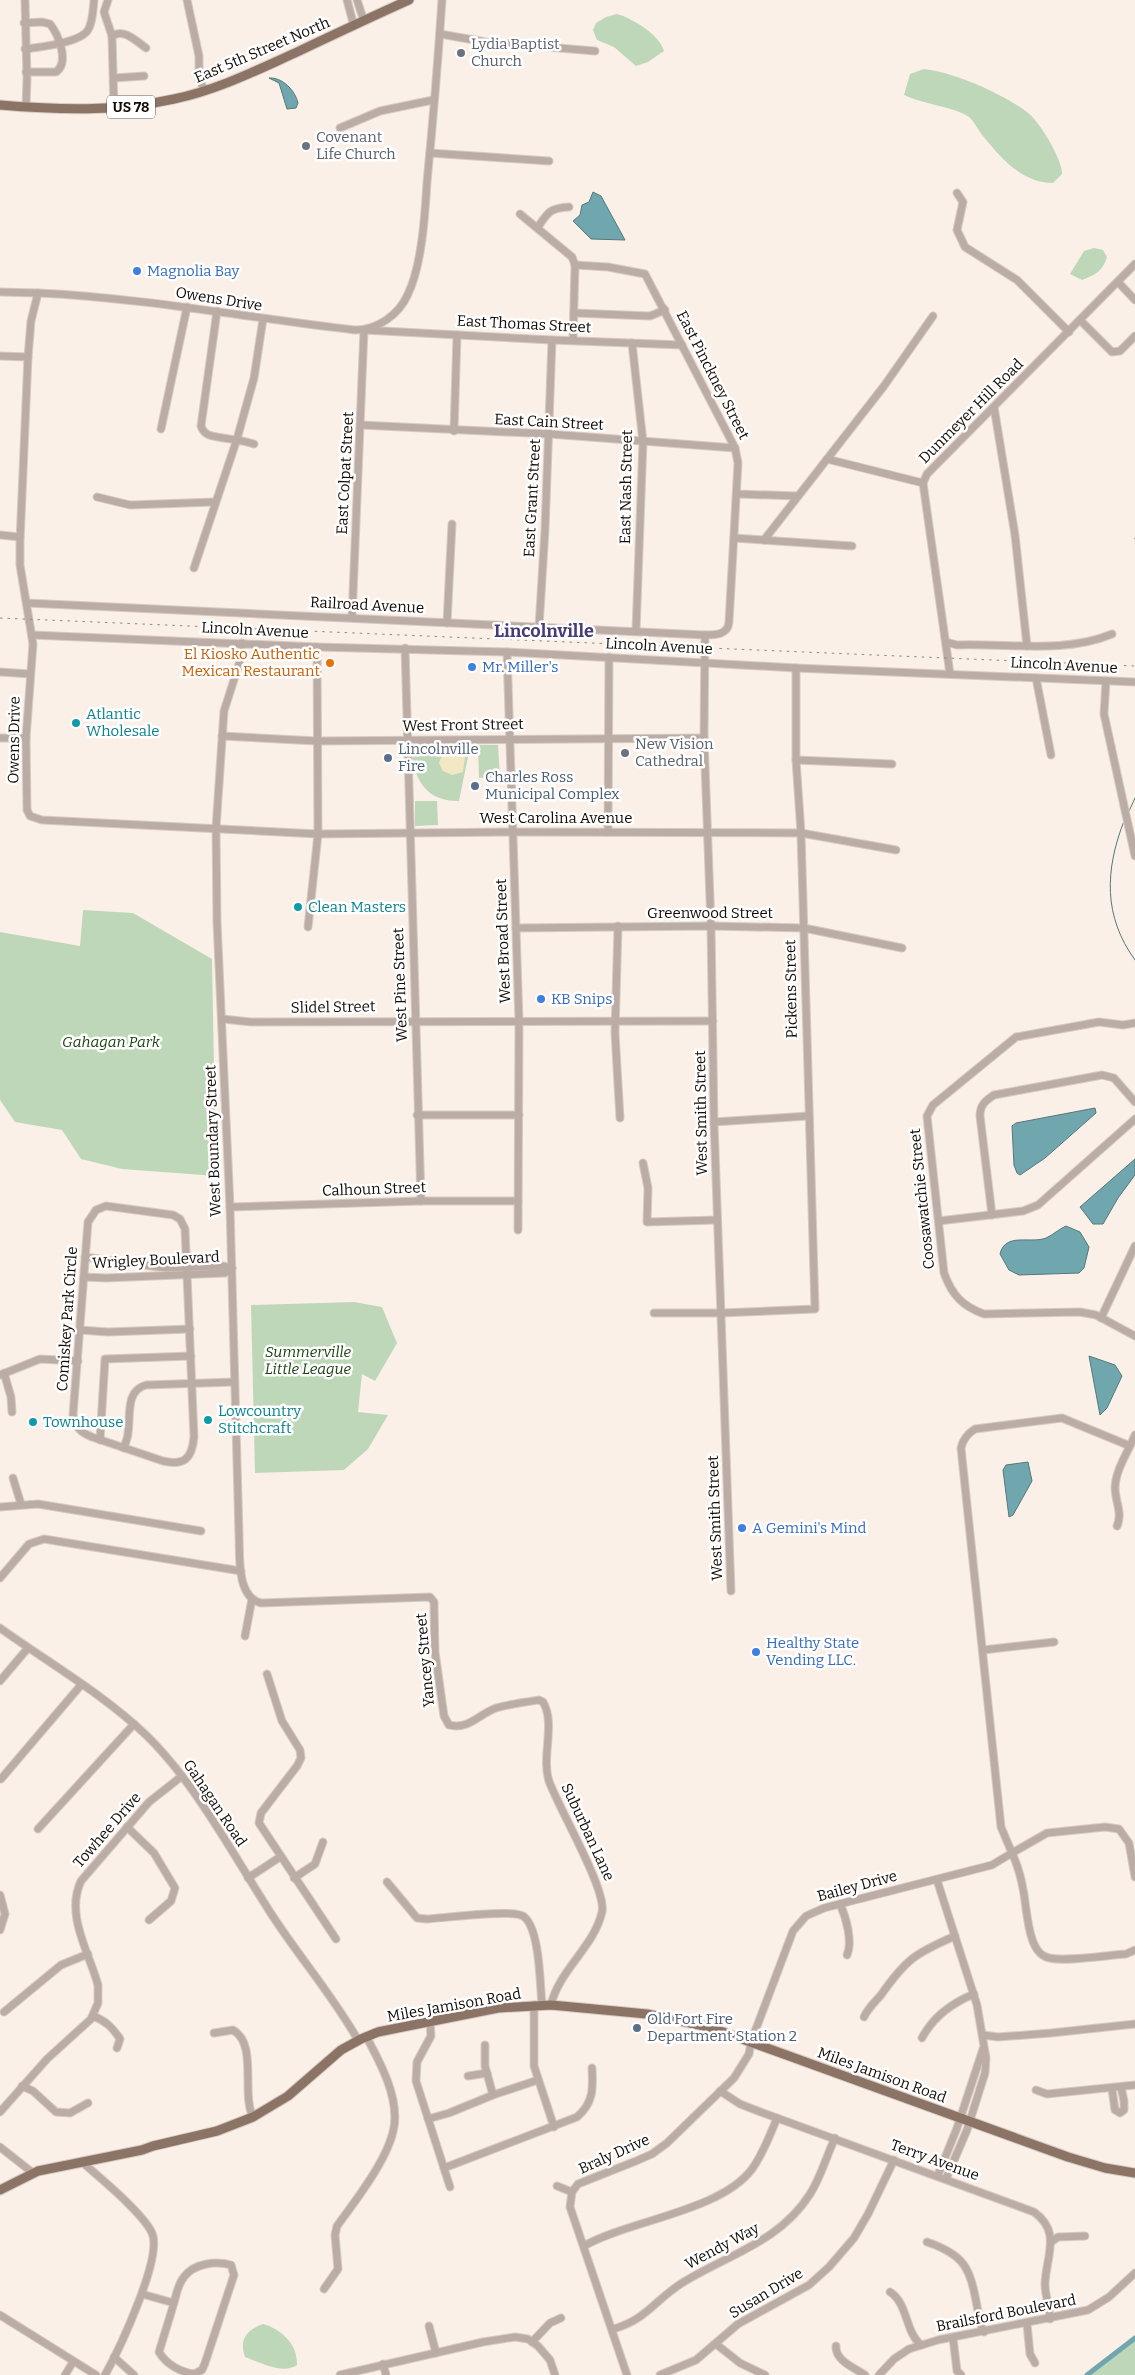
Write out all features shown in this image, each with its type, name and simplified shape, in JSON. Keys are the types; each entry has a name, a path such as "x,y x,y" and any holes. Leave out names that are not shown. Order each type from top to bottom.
{"main road":[{"name":"East 5th Street North","path":"0,105 74,110 114,108 160,102 205,91 250,74 409,0"},
{"name":"Miles Jamison Road","path":"0,2190 33,2174 191,2138 230,2127 253,2117 288,2096 341,2050 362,2038 430,2021 498,2008 542,2005 584,2006 662,2016 709,2027 1080,2161 1135,2173"}],"street":[{"path":"25,0 26,107"},
{"path":"25,49 78,38 88,30 94,0"},
{"path":"108,0 104,6 104,15 112,36 114,108"},
{"path":"187,0 200,56 199,80 205,91"},
{"path":"346,0 354,26"},
{"path":"357,0 364,21"},
{"name":"Owens Drive","path":"216,828 34,819 27,810 26,738 33,644 28,603 20,565 20,537 28,356 31,321 38,293 120,298 216,310 263,319 364,330 387,320 399,309 408,294 416,271 425,214 442,0"},
{"path":"24,23 42,22 50,24 59,43 63,61 59,70 48,73 26,72"},
{"path":"112,36 117,33 124,34 146,48"},
{"path":"440,34 486,42 595,51"},
{"path":"114,78 144,76"},
{"path":"340,128 380,111 434,100"},
{"path":"430,154 549,162"},
{"path":"957,193 963,202 957,230 959,238 965,247 1017,280 1069,332"},
{"path":"538,227 548,212 555,207 569,207"},
{"path":"520,214 572,257 575,265 574,340"},
{"name":"Dunmeyer Hill Road","path":"950,674 923,483 927,474 1135,264"},
{"name":"East Pinckney Street","path":"575,265 608,267 646,274 735,448 738,463 737,494 729,627 724,632 716,635 705,635"},
{"path":"1118,282 1135,300"},
{"path":"0,292 38,293"},
{"path":"161,429 187,307"},
{"path":"216,310 201,426 203,431 209,435 237,439 254,444"},
{"path":"574,313 650,316 665,310"},
{"path":"764,540 884,386 933,316"},
{"path":"194,568 214,502 237,439 254,378 263,319"},
{"path":"1080,320 1112,352 1120,351 1135,336"},
{"name":"East Thomas Street","path":"364,330 682,345"},
{"name":"East Colpat Street","path":"352,618 364,330"},
{"path":"454,431 457,335"},
{"name":"East Grant Street","path":"539,627 552,340"},
{"name":"East Nash Street","path":"632,343 643,442 636,631"},
{"path":"0,356 28,356"},
{"path":"994,407 1015,535 1027,646"},
{"name":"East Cain Street","path":"361,425 454,431 549,434 735,448"},
{"path":"826,459 923,483"},
{"path":"737,494 798,496"},
{"path":"97,497 130,505 214,502"},
{"path":"447,623 452,524"},
{"path":"0,535 20,537"},
{"path":"734,538 852,546"},
{"name":"Railroad Avenue","path":"28,603 705,635"},
{"path":"946,642 957,645 1050,646 1087,642 1112,634"},
{"name":"Lincoln Avenue","path":"32,635 317,647 507,652 796,668 1135,682"},
{"path":"33,644 48,635"},
{"name":"West Smith Street","path":"705,635 703,662 706,832 711,926 714,1122 731,1591"},
{"name":"West Boundary Street","path":"242,643 239,664 224,711 216,828 217,922 223,1019 230,1207 241,1572 245,1590 252,1599"},
{"path":"308,928 318,834 317,647"},
{"name":"West Pine Street","path":"405,648 414,1020 421,1201"},
{"name":"West Broad Street","path":"507,652 519,1021 518,1230"},
{"path":"608,657 610,738 608,832"},
{"name":"Pickens Street","path":"721,1313 815,1308 801,833 796,760 796,668"},
{"path":"0,672 30,674"},
{"path":"1036,678 1050,754"},
{"path":"1106,681 1104,714 1135,856"},
{"name":"West Front Street","path":"222,736 317,741 510,738 704,738"},
{"path":"0,738 26,738"},
{"path":"796,760 892,764"},
{"name":"West Carolina Avenue","path":"216,828 318,834 410,832 801,833 896,850"},
{"path":"618,926 615,1021 620,1118"},
{"name":"Greenwood Street","path":"516,928 618,926 804,928 902,948"},
{"name":"Slidel Street","path":"223,1019 251,1022 414,1020 713,1021"},
{"name":"Coosawatchie Street","path":"1135,1022 1123,1025 1099,1022 1016,1037 933,1105 927,1116 944,1274 950,1289 958,1300 971,1309 984,1314 1080,1312 1101,1318 1135,1336"},
{"path":"992,1215 980,1116 980,1110 984,1102 994,1095 1102,1075 1114,1078 1135,1102"},
{"path":"418,1115 518,1115"},
{"path":"714,1122 808,1116"},
{"path":"939,1221 1023,1211 1038,1205 1135,1119"},
{"path":"643,1163 648,1188 647,1222 717,1220"},
{"name":"Calhoun Street","path":"230,1207 421,1201 518,1201"},
{"name":"Comiskey Park Circle","path":"112,1206 173,1214 180,1219 185,1229 194,1437 193,1449 188,1457 182,1461 173,1463 100,1440 81,1432 75,1422 85,1257 90,1217 100,1207 112,1206"},
{"path":"1101,1318 1135,1246"},
{"name":"Wrigley Boulevard","path":"85,1257 187,1271 225,1273 232,1268"},
{"path":"128,1277 130,1263"},
{"name":"Wrigley Boulevard","path":"84,1277 128,1277 187,1271"},
{"path":"654,1313 721,1313"},
{"path":"80,1330 108,1332 190,1329"},
{"path":"100,1440 105,1359 191,1356"},
{"path":"12,1412 11,1397 2,1374 40,1359 78,1361"},
{"path":"124,1448 128,1434 131,1398 136,1390 146,1385 234,1382"},
{"path":"1130,1446 1062,1418 976,1429 966,1436 961,1448 1001,1827 1016,1863 1035,1946 1046,1957 1060,1958 1126,1954 1135,1950"},
{"path":"1117,1526 1120,1518 1115,1488 1118,1472 1135,1436"},
{"path":"13,1478 20,1504"},
{"path":"0,1507 20,1504 51,1506 201,1531"},
{"path":"0,1578 29,1544 44,1538 241,1572"},
{"name":"Yancey Street","path":"252,1599 257,1602 270,1604 413,1596 430,1597 434,1602 435,1652 444,1716 449,1725 464,1726 494,1709 539,1700 546,1707 547,1716"},
{"path":"245,1636 252,1599"},
{"name":"Gahagan Road","path":"0,1628 134,1724 160,1749 182,1776 248,1878 362,2038 390,2090 395,2112 394,2126 390,2139 372,2176 337,2226 335,2235 338,2269 324,2289"},
{"path":"983,1650 1054,1642"},
{"path":"0,1681 28,1648"},
{"path":"267,1674 282,1721 301,1754 297,1766 260,1816 260,1826 336,1939"},
{"path":"0,1779 81,1685"},
{"name":"Suburban Lane","path":"542,2005 594,1930 602,1908 597,1884 547,1774 547,1716"},
{"path":"38,1829 134,1724"},
{"name":"Towhee Drive","path":"93,2016 98,2004 99,1988 76,1917 77,1889 87,1873 153,1798 182,1776"},
{"path":"127,1827 154,1853 175,1888 171,1902 148,1920"},
{"name":"Bailey Drive","path":"751,2042 793,1931 806,1916 840,1904 992,1865 1047,1833 1106,1827 1119,1829 1129,1843 1135,1877"},
{"path":"294,1878 315,1864 323,1842"},
{"path":"248,1878 280,1858"},
{"path":"937,1880 974,1994 984,2044 964,2120 938,2176"},
{"path":"387,1882 417,1918 427,1919 508,1913 522,1915 530,1923 537,1953 542,2005 532,2053 538,2080 554,2127"},
{"path":"0,1895 5,1914 0,1930"},
{"path":"840,1904 848,1934 849,1949 847,1955"},
{"path":"864,2016 895,1974 910,1959 929,1947 955,1936"},
{"path":"4,2012 61,1965 88,1954"},
{"path":"922,2038 951,2005 974,1994"},
{"path":"0,2112 22,2086 93,2016 101,2019 115,2031 120,2039 117,2048"},
{"path":"430,2021 431,2036 419,2057 415,2071 450,2187"},
{"path":"983,2035 998,2037 1135,2024"},
{"path":"214,2034 233,2030 242,2039 247,2053 248,2107 253,2117"},
{"name":"Braly Drive","path":"627,2375 613,2329 570,2207 572,2192 582,2181 636,2161 658,2150 734,2078 746,2060 751,2042"},
{"path":"485,2045 487,2073 493,2095"},
{"path":"444,2168 577,2117 587,2107 593,2090 592,2068"},
{"path":"468,2076 487,2073"},
{"path":"428,2119 538,2080"},
{"path":"22,2086 33,2091 56,2112 66,2114 88,2103"},
{"path":"1036,2090 1047,2094 1135,2086"},
{"path":"1112,2088 1115,2110 1120,2113 1124,2110 1121,2087"},
{"name":"Terry Avenue","path":"720,2092 740,2104 946,2178 1034,2212 1048,2225 1051,2242 1045,2282 1050,2319"},
{"path":"584,2246 711,2199 732,2188 748,2174 757,2162 777,2118"},
{"path":"946,2178 965,2134 964,2120"},
{"name":"Wendy Way","path":"613,2329 639,2319 680,2284 758,2244 776,2231 796,2213 809,2196 835,2138"},
{"path":"0,2147 33,2174"},
{"name":"Susan Drive","path":"660,2375 696,2360 738,2324 809,2285 840,2255 854,2238 868,2214 894,2160"},
{"path":"82,2162 123,2199 151,2231 155,2243 142,2294 105,2375"},
{"path":"557,2186 572,2192"},
{"path":"1051,2242 1058,2237 1085,2236"},
{"path":"926,2242 953,2253 965,2264 973,2286 980,2325 984,2332"},
{"path":"214,2262 231,2265 234,2275 205,2363 202,2370 194,2374 180,2370 164,2359 159,2352 174,2303 181,2282 187,2274 214,2262"},
{"name":"Brailsford Boulevard","path":"879,2375 894,2359 909,2349 921,2345 1076,2314 1094,2307 1110,2298 1135,2274"},
{"path":"890,2292 898,2300 912,2334 921,2345"},
{"path":"142,2294 174,2303"},
{"path":"532,2342 550,2323 561,2318"},
{"path":"2,2319 96,2375"},
{"path":"1027,2324 1030,2354 1035,2363"},
{"path":"429,2326 436,2353"},
{"path":"340,2375 383,2364 509,2338 522,2338 532,2342 550,2360 555,2375"},
{"path":"953,2338 957,2371 961,2375"},
{"path":"716,2344 740,2363 765,2375"},
{"path":"836,2346 836,2353 841,2358 865,2375"},
{"path":"114,2357 134,2375"},
{"path":"65,2375 74,2362"},
{"path":"383,2364 386,2375"}],"green space":[{"path":"617,14 645,28 657,39 664,51 648,62 636,66 614,47 597,40 593,30 596,23 606,17"},
{"path":"924,69 949,74 978,85 1005,98 1027,112 1049,140 1058,159 1062,174 1053,183 1042,182 1022,174 997,153 969,117 904,95 910,74"},
{"path":"1094,248 1103,250 1107,257 1101,269 1082,280 1070,274 1084,251"},
{"path":"453,745 465,747 469,752 459,801 437,797 429,792 418,777 413,757 412,746"},
{"path":"478,745 498,745 500,777 479,778"},
{"path":"415,801 437,801 438,825 415,826"},
{"name":"Gahagan Park","path":"83,910 133,913 212,959 216,1176 122,1169 81,1159 62,1130 15,1122 0,1100 0,932 80,946"},
{"name":"Summerville Little League","path":"354,1302 382,1307 397,1343 375,1381 362,1374 358,1412 388,1415 368,1449 344,1470 255,1473 251,1305"},
{"path":"263,2324 270,2326 287,2338 295,2350 297,2365 285,2369 278,2368 245,2357 243,2346 245,2336 252,2329"},
{"path":"1135,2338 1135,2375 1087,2375"}],"sand":[{"path":"444,750 466,750 463,772 452,775 443,771 439,763"}],"water":[{"path":"269,78 283,82 291,89 298,103 296,108 287,109 279,83"},
{"path":"593,192 601,196 625,240 591,239 573,221 580,215 582,205 589,202"},
{"path":"1095,1108 1096,1113 1045,1158 1020,1175 1017,1173 1014,1165 1012,1126 1016,1123"},
{"path":"1135,1159 1135,1175 1118,1198 1103,1224 1093,1224 1080,1207"},
{"path":"1066,1226 1080,1232 1089,1247 1084,1268 1079,1273 1019,1275 1009,1270 1000,1254 1007,1243 1019,1240 1040,1240"},
{"path":"1089,1356 1115,1365 1122,1376 1107,1408 1100,1415"},
{"path":"1028,1462 1032,1481 1013,1515 1009,1517 1003,1470 1006,1465"}],"waterway":[{"path":"1129,811 1135,798"},
{"path":"1124,821 1113,857 1110,892 1112,910 1117,927 1135,960"},
{"path":"1087,2375 1135,2338"}],"railway":[{"path":"0,618 1135,666"}],"place":[{"name":"Lydia Baptist Church","path":"461,53"},
{"name":"Covenant Life Church","path":"306,146"},
{"name":"Magnolia Bay","path":"137,271"},
{"name":"El Kiosko Authentic Mexican Restaurant","path":"330,663"},
{"name":"Mr. Miller's","path":"472,667"},
{"name":"Atlantic Wholesale","path":"76,723"},
{"name":"New Vision Cathedral","path":"625,753"},
{"name":"Lincolnville Fire","path":"388,758"},
{"name":"Charles Ross Municipal Complex","path":"475,786"},
{"name":"Clean Masters","path":"298,907"},
{"name":"KB Snips","path":"541,999"},
{"name":"Lowcountry Stitchcraft","path":"208,1420"},
{"name":"Townhouse","path":"33,1422"},
{"name":"A Gemini's Mind","path":"742,1528"},
{"name":"Healthy State Vending LLC.","path":"756,1652"},
{"name":"Old Fort Fire Department Station 2","path":"637,2028"}],"district":[{"name":"Lincolnville","path":"544,631"}]}
